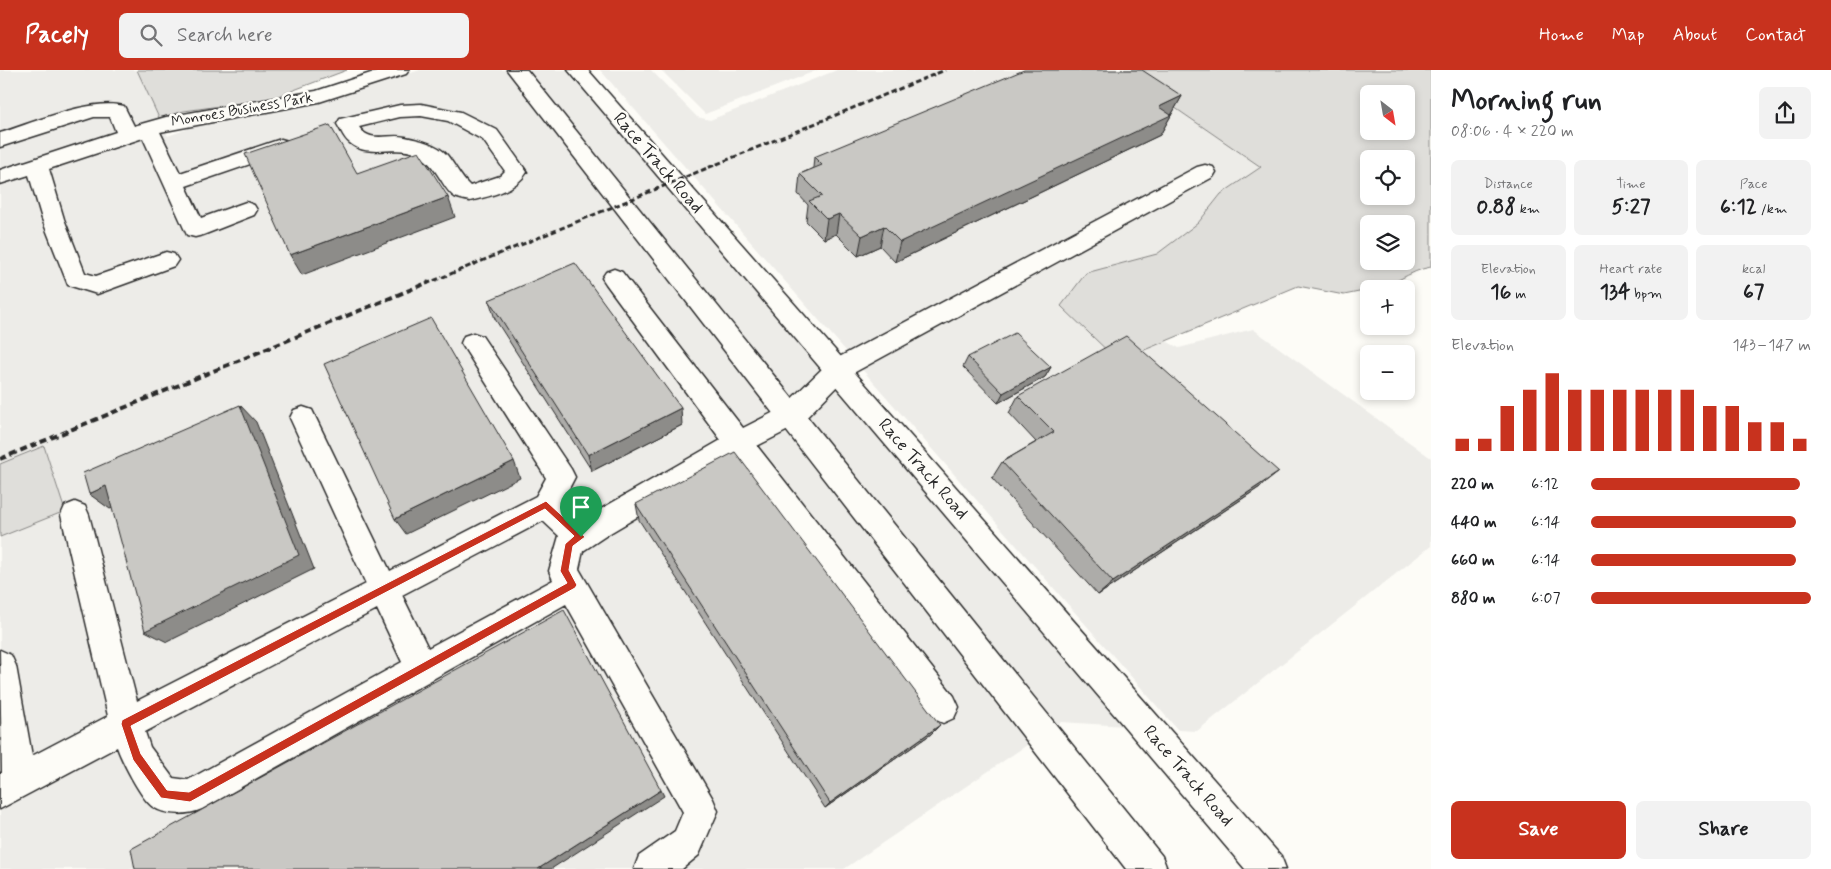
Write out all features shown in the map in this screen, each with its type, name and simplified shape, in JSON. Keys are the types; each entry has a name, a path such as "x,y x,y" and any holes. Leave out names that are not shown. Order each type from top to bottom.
{"main road":[{"name":"Monroes Business Park","path":"0,177 184,118 295,102 399,70"},
{"path":"517,70 1149,869"},
{"name":"Race Track Road","path":"578,70 1268,869"},
{"path":"329,93 338,127 366,144 403,143 424,149 438,158 461,191 470,194 508,181 516,172 490,135 454,116 421,110 400,110 338,127"},
{"path":"0,140 100,110 117,110 128,135"},
{"path":"148,129 195,229 246,210"},
{"path":"174,183 302,139"},
{"path":"37,165 53,219 76,280 98,285 166,260"},
{"path":"652,869 687,843 701,811 564,571 570,544 600,524 739,442 791,416 837,370 1205,172"},
{"path":"614,278 943,707"},
{"path":"0,666 10,786 546,505 560,477 473,343"},
{"path":"303,418 421,669"},
{"path":"546,505 581,537"},
{"path":"75,515 126,724 137,757 164,794 190,797 572,585"}],"shaded area":[{"path":"0,70 137,70 159,118 0,169"},
{"path":"137,70 347,70 270,99 184,111 159,118"},
{"path":"420,70 505,70 1030,743 844,869 0,869 0,537 65,511 44,446 0,464 0,184 165,131 168,136 206,122 321,103"},
{"path":"529,70 566,70 1125,726 1061,722 1056,725"},
{"path":"600,70 651,70 697,117 710,120 837,70 1120,70 1261,167 1221,194 1198,223 1157,254 1086,273 1118,361 1166,341 1179,348 1253,329 1431,458 1431,546 1197,731 1178,730"},
{"path":"661,70 818,70 705,114"},
{"path":"1120,70 1431,70 1431,267 1398,280 1360,280 1360,292 1344,295 1298,286 1118,361 1061,306 1086,273 1157,254 1198,223 1221,194 1261,167"},
{"path":"44,446 65,511 0,537 0,464"}],"building":[{"path":"1024,70 1142,70 1182,96 1159,107 1171,115 900,242 884,226 862,236 839,214 827,219 809,201 822,196 800,174 822,165 814,157"},
{"path":"330,125 357,173 419,151 448,197 290,255 245,154"},
{"path":"575,263 681,408 588,455 489,300"},
{"path":"431,318 514,461 395,519 324,364"},
{"path":"1015,333 1051,367 1003,393 968,357"},
{"path":"1126,336 1279,472 1113,582 1002,462 1054,432 1018,396"},
{"path":"240,405 299,555 145,631 106,486 89,494 83,473"},
{"path":"735,452 940,725 830,803 636,504"},
{"path":"564,610 661,790 538,869 135,869 131,849"}],"railway":[{"path":"426,284 945,70"},
{"path":"0,459 429,282"}],"route":[{"path":"546,505 581,537 570,544 564,571 572,585 190,797 164,794 137,757 126,724 546,505"}]}
